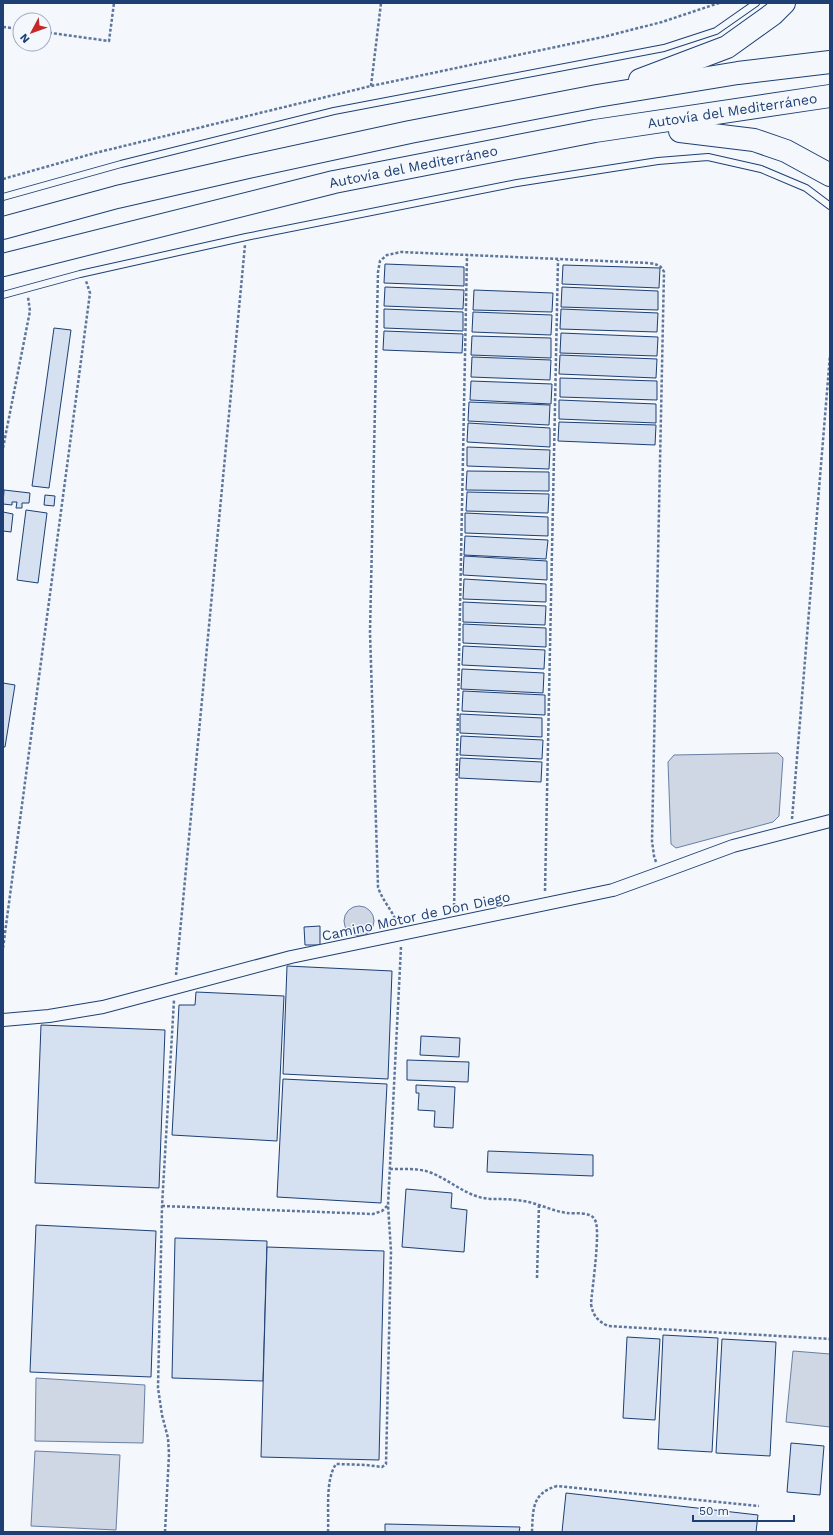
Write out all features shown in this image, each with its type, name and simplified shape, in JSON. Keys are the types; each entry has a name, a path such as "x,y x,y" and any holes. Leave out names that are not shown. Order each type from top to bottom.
{"highway":[{"path":"597,96 726,47 773,14 784,3"},
{"path":"3,228 117,197 410,132 597,96 738,73 830,62"},
{"name":"Autovía del Mediterráneo","path":"3,265 334,182 595,130 830,96"},
{"path":"205,214 264,207 572,147 830,111"},
{"path":"680,131 754,140 786,151 830,175"}],"street":[{"name":"Camino Motor de Don Diego","path":"3,1020 49,1016 103,1007 291,957 613,890 733,846 830,821"}],"lane":[{"path":"3,197 121,164 334,111 664,48 716,31 756,3"},
{"path":"3,295 83,273 246,237 516,183 658,161 708,157 761,169 806,188 830,206"}],"path":[{"path":"52,33 109,41 114,3"},
{"path":"371,86 381,3"},
{"path":"3,179 95,153 371,86 603,37 662,22 719,3"},
{"path":"165,1532 169,1454 168,1438 162,1415 158,1388 162,1206 175,987 246,237"},
{"path":"328,1532 330,1480 332,1470 336,1464 366,1465 382,1468 386,1464 391,1251 388,1205 402,934 393,913 381,897 378,887 370,632 378,272 380,261 386,255 401,252 467,254 656,264 662,268 664,272 652,841 654,856 660,874"},
{"path":"454,923 467,254"},
{"path":"545,905 558,260"},
{"path":"3,948 90,293 83,273"},
{"path":"3,448 30,311 27,288"},
{"path":"791,830 830,355"},
{"path":"390,1169 415,1169 429,1172 478,1198 521,1200 566,1213 593,1216 596,1220 597,1234 591,1304 593,1313 598,1321 608,1326 830,1339"},
{"path":"537,1278 539,1204"},
{"path":"162,1206 373,1214 382,1211 388,1205"},
{"path":"532,1532 533,1513 538,1497 547,1489 557,1486 759,1506"}],"shaded area":[{"path":"778,753 783,758 779,816 773,822 676,848 671,844 668,762 674,755"},
{"path":"359,906 370,910 374,921 370,932 359,936 348,932 344,921 348,910"},
{"path":"793,1351 830,1354 830,1427 786,1422"},
{"path":"36,1378 145,1385 143,1443 35,1441"},
{"path":"35,1451 120,1455 116,1530 31,1526"}],"building":[{"path":"385,264 464,267 464,286 384,283"},
{"path":"563,265 660,268 659,288 562,284"},
{"path":"385,287 464,290 463,309 384,306"},
{"path":"562,287 658,291 658,310 561,307"},
{"path":"474,290 553,293 552,312 473,310"},
{"path":"384,309 463,312 463,331 384,328"},
{"path":"561,309 658,313 657,332 560,329"},
{"path":"473,312 552,315 551,335 472,332"},
{"path":"54,328 71,330 49,488 32,486"},
{"path":"384,331 463,334 462,353 383,350"},
{"path":"561,333 658,337 657,356 560,353"},
{"path":"472,336 551,338 551,358 471,355"},
{"path":"560,355 657,359 656,378 559,374"},
{"path":"472,357 551,360 550,380 471,377"},
{"path":"560,378 657,381 657,400 560,397"},
{"path":"471,381 552,384 551,404 470,400"},
{"path":"559,400 656,404 656,423 559,419"},
{"path":"469,402 550,405 549,425 468,421"},
{"path":"559,422 656,425 655,445 558,441"},
{"path":"468,423 550,428 550,447 467,442"},
{"path":"467,447 550,450 549,469 467,466"},
{"path":"467,471 549,472 549,491 466,490"},
{"path":"4,490 30,493 29,503 22,503 22,508 16,508 17,502 12,502 12,505 3,504"},
{"path":"467,492 549,494 548,513 466,511"},
{"path":"45,495 55,496 54,506 44,505"},
{"path":"26,510 47,513 38,583 17,580"},
{"path":"3,512 13,514 11,532 3,531"},
{"path":"465,513 548,517 548,536 465,533"},
{"path":"465,536 548,540 546,559 464,555"},
{"path":"464,556 547,561 547,580 463,575"},
{"path":"464,579 546,584 546,602 463,599"},
{"path":"463,602 546,606 545,625 463,622"},
{"path":"463,624 546,628 546,647 463,643"},
{"path":"463,646 545,650 544,669 462,665"},
{"path":"462,669 544,673 543,693 461,689"},
{"path":"3,683 15,685 5,747 3,747"},
{"path":"463,691 545,695 545,715 462,711"},
{"path":"460,714 542,718 542,737 460,733"},
{"path":"461,736 543,740 542,759 460,755"},
{"path":"460,758 542,762 541,782 459,778"},
{"path":"320,926 320,945 305,945 304,927"},
{"path":"287,966 392,971 388,1079 283,1074"},
{"path":"196,992 284,996 277,1141 172,1135 179,1005 195,1005"},
{"path":"41,1025 165,1030 159,1188 35,1183"},
{"path":"421,1036 460,1038 459,1057 420,1055"},
{"path":"407,1060 469,1062 468,1082 407,1080"},
{"path":"283,1079 387,1084 381,1203 277,1197"},
{"path":"416,1085 455,1087 453,1128 434,1127 435,1111 418,1110 419,1093 416,1093"},
{"path":"488,1151 593,1155 593,1176 487,1172"},
{"path":"406,1189 452,1193 451,1208 467,1210 464,1252 402,1247"},
{"path":"36,1225 156,1231 151,1377 30,1372"},
{"path":"175,1238 267,1241 263,1381 172,1378"},
{"path":"267,1247 384,1251 379,1460 261,1457"},
{"path":"663,1335 718,1338 712,1452 658,1449"},
{"path":"627,1337 660,1339 655,1420 623,1418"},
{"path":"722,1339 776,1342 770,1456 716,1453"},
{"path":"791,1443 824,1446 820,1495 787,1492"},
{"path":"566,1493 758,1515 756,1532 562,1532"},
{"path":"385,1524 520,1527 519,1532 385,1532"}]}
